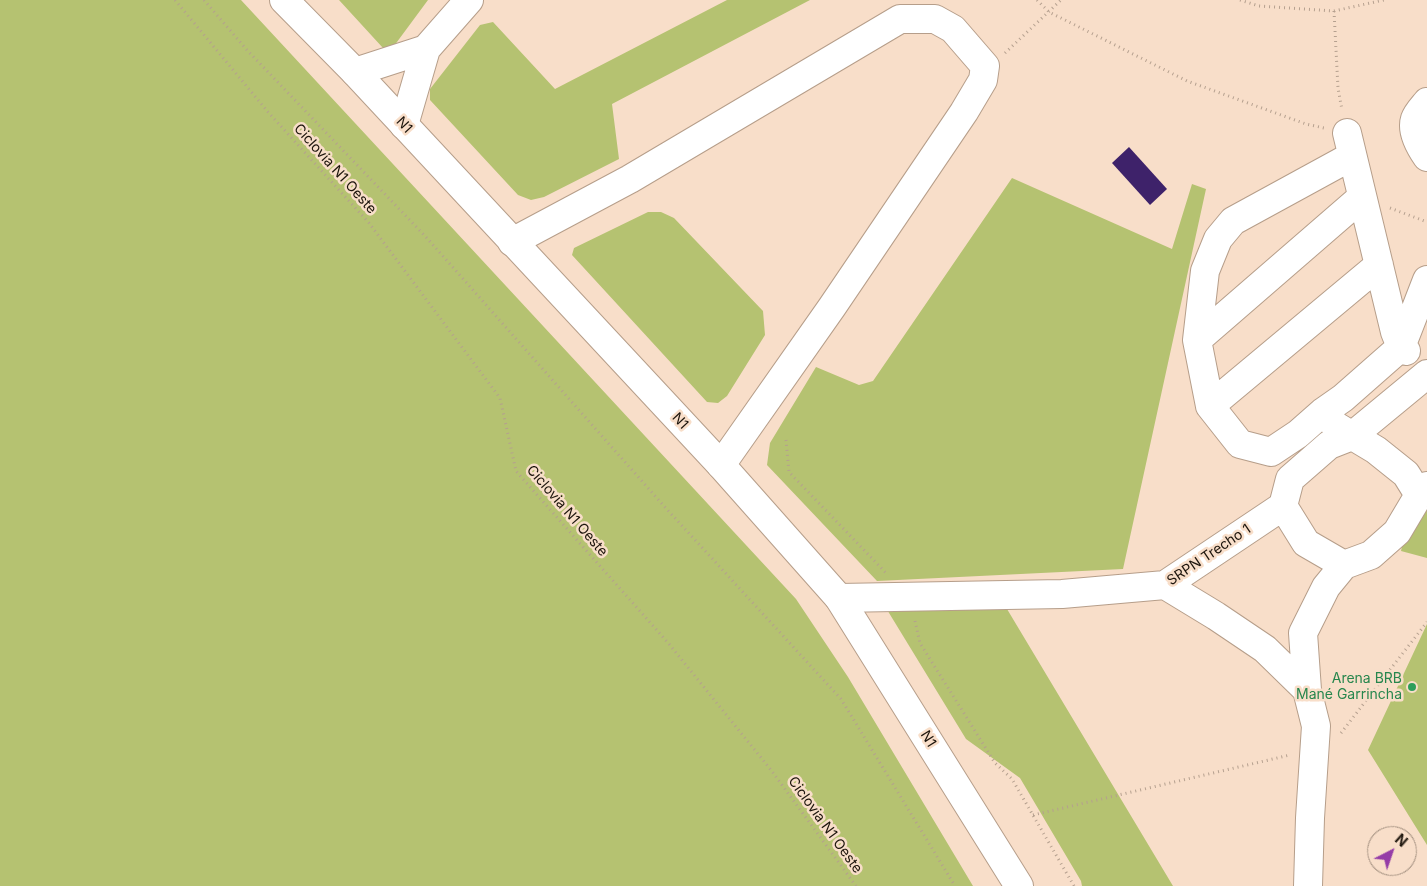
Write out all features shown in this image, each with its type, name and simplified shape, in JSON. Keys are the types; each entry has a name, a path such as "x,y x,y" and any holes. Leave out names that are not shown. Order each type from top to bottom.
{"main road":[{"name":"N1","path":"284,0 355,72 721,465 839,598 1019,886"},
{"path":"404,125 426,49 469,0"},
{"path":"512,242 630,179 900,19 936,19 954,29 985,66 983,80 905,199 721,465"},
{"path":"355,72 426,49"},
{"path":"1427,102 1415,118 1414,131 1421,150 1427,157"},
{"path":"1427,280 1401,347 1343,398 1323,412 1298,434 1271,452 1240,444 1210,406 1197,340 1204,271 1218,239 1233,221 1349,144 1395,332 1401,347 1427,367"},
{"path":"1197,340 1362,197"},
{"path":"1210,406 1379,266"},
{"path":"1344,565 1306,543 1283,506 1290,479 1329,445 1352,436 1427,374"},
{"path":"1308,886 1316,726 1307,690 1303,633 1326,587 1344,565 1371,555 1397,532 1423,490 1376,450 1336,426 1323,412"},
{"name":"SRPN Trecho 1","path":"839,598 1062,594 1165,585 1283,506"},
{"path":"1165,585 1265,649 1307,690"}],"path":[{"name":"Ciclovia N1 Oeste","path":"175,0 268,112 369,223 500,398 516,471 669,644 771,770 856,886"},
{"path":"204,0 248,50 426,237 663,505 841,699 955,886"},
{"path":"1037,0 1049,12 1188,81 1306,124 1349,144"},
{"path":"985,66 998,59 1061,0"},
{"path":"1240,0 1259,6 1334,11 1384,0"},
{"path":"1334,11 1338,88 1349,144"},
{"path":"1362,197 1427,222"},
{"path":"786,440 789,472 889,576"},
{"path":"914,615 920,643 995,763 1012,779 1074,886"},
{"path":"1033,815 1291,755 1314,757 1327,751 1427,622"}],"green space":[{"path":"0,0 241,0 796,599 848,677 973,886 0,886"},
{"path":"339,0 428,0 394,46 383,48"},
{"path":"727,0 810,0 612,104 619,159 544,197 531,200 518,195 430,100 430,89 480,25 493,22 555,89"},
{"path":"1012,178 1172,249 1192,184 1206,189 1123,569 877,581 767,465 770,443 816,367 859,385 873,381"},
{"path":"648,212 661,212 674,218 763,311 765,335 727,396 718,403 707,402 572,255 574,248"},
{"path":"1427,503 1427,558 1401,551 1407,524"},
{"path":"999,603 1007,609 1173,886 1082,886 1081,881 1020,778 966,739 886,608"},
{"name":"Arena BRB Mané Garrincha","path":"1427,624 1427,845 1417,826 1415,826 1368,750"}],"building":[{"path":"1129,147 1167,189 1150,205 1112,163"}],"place":[{"name":"Arena BRB Mané Garrincha","path":"1412,687"}]}
